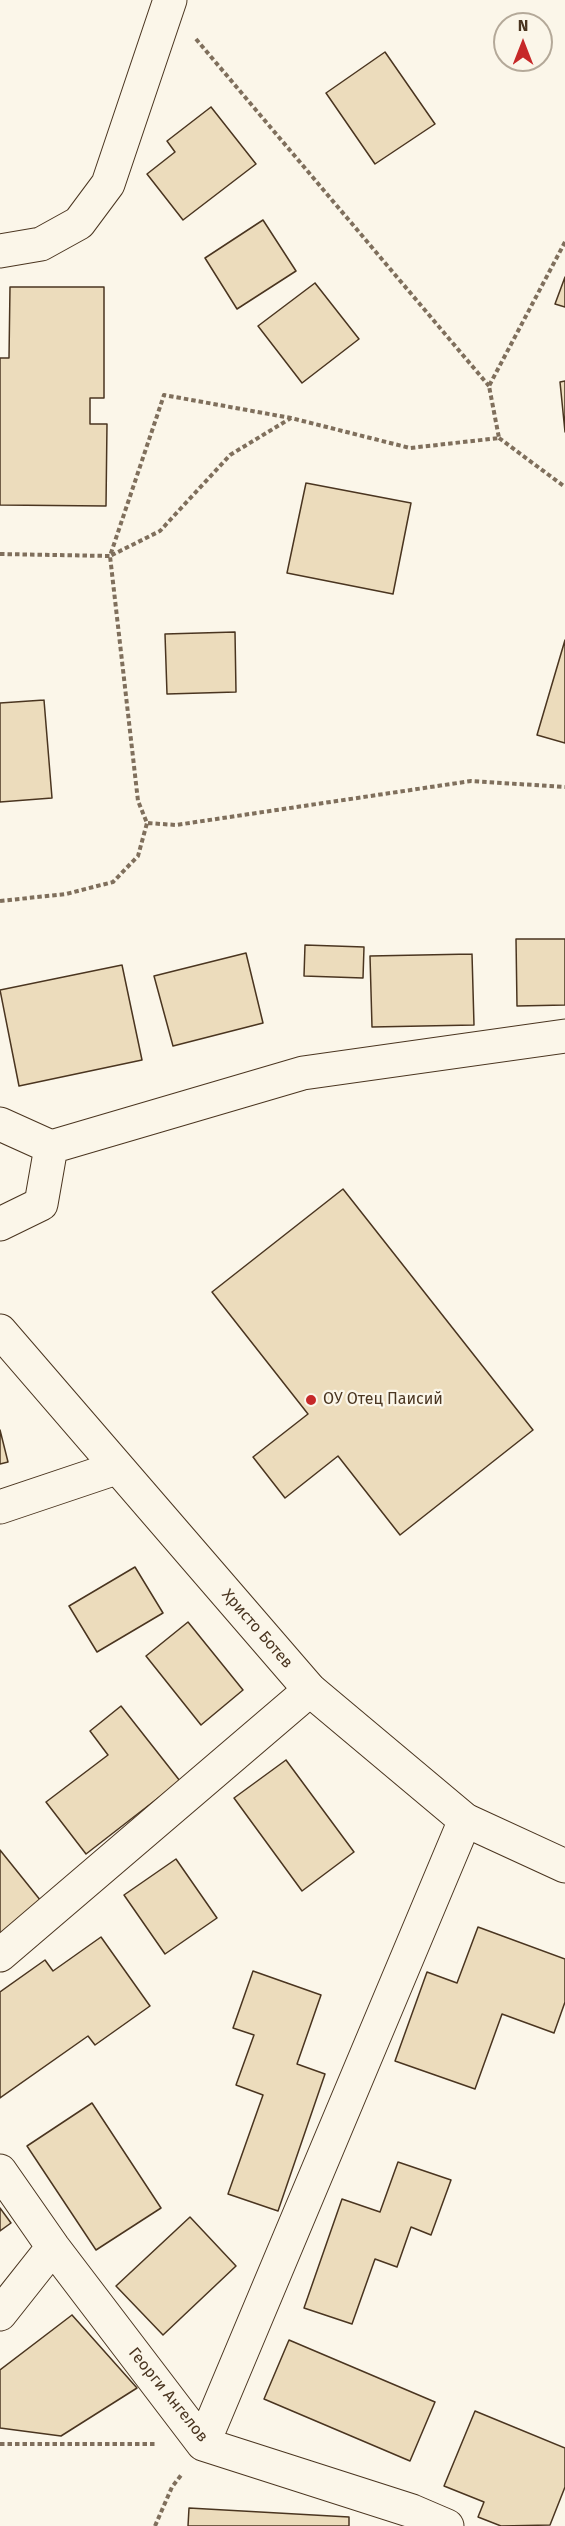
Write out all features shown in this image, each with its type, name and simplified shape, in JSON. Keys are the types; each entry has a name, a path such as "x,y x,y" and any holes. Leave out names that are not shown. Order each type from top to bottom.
{"street":[{"path":"0,251 41,244 78,223 108,184 169,3"},
{"path":"0,1124 51,1147 303,1073 565,1036"},
{"path":"0,1224 41,1204 51,1147"},
{"name":"Христо Ботев","path":"0,1331 310,1690 465,1820 565,1866"},
{"path":"0,1507 116,1468"},
{"path":"0,1955 310,1690"},
{"path":"203,2444 465,1820"},
{"name":"Георги Ангелов","path":"0,2171 53,2247 203,2444 415,2519 447,2526"},
{"path":"0,2314 53,2247"}],"path":[{"path":"169,3 489,386 499,438 565,487"},
{"path":"489,386 565,242"},
{"path":"0,901 66,894 113,882 138,856 147,823 138,801 110,556 164,395 291,418 410,448 499,438"},
{"path":"0,554 110,556 160,531 230,455 291,418"},
{"path":"147,823 176,825 471,781 565,787"},
{"path":"0,2444 203,2444"},
{"path":"155,2526 172,2487"}],"building":[{"path":"385,52 435,124 375,164 326,93"},
{"path":"211,107 256,164 183,220 147,174 175,152 167,141"},
{"path":"263,220 296,271 237,309 205,258"},
{"path":"565,277 565,307 555,304"},
{"path":"315,283 359,339 302,383 258,326"},
{"path":"10,287 104,287 104,398 90,398 90,424 107,424 106,506 0,505 0,358 9,358"},
{"path":"565,381 565,432 560,382"},
{"path":"306,483 411,503 393,594 287,573"},
{"path":"235,632 236,692 167,694 165,634"},
{"path":"565,640 565,743 537,735"},
{"path":"44,700 52,798 0,802 0,703"},
{"path":"516,939 565,939 565,1005 517,1006"},
{"path":"305,945 364,947 363,978 304,976"},
{"path":"246,953 263,1023 173,1046 154,976"},
{"path":"472,954 474,1025 372,1027 370,956"},
{"path":"122,965 142,1060 19,1086 0,990"},
{"path":"343,1189 533,1430 400,1535 338,1456 285,1498 253,1457 308,1414 212,1292"},
{"path":"0,1430 8,1462 0,1464"},
{"path":"135,1567 163,1613 97,1652 69,1606"},
{"path":"188,1622 243,1690 201,1725 146,1656"},
{"path":"121,1706 180,1781 86,1854 46,1802 108,1755 90,1731"},
{"path":"286,1760 354,1852 302,1891 234,1798"},
{"path":"0,1850 41,1901 0,1934"},
{"path":"176,1859 217,1918 165,1954 124,1895"},
{"path":"478,1927 565,1959 565,2002 554,2033 502,2014 475,2089 395,2061 427,1972 457,1983"},
{"path":"101,1937 150,2006 95,2045 88,2036 0,2098 0,1992 45,1960 53,1971"},
{"path":"253,1971 321,1995 297,2064 325,2074 278,2211 228,2194 263,2095 236,2085 254,2035 233,2028"},
{"path":"92,2103 161,2208 96,2250 27,2146"},
{"path":"398,2162 451,2180 431,2235 411,2227 397,2267 375,2259 352,2324 304,2308 342,2199 380,2212"},
{"path":"0,2208 11,2223 0,2231"},
{"path":"190,2217 236,2266 163,2335 116,2286"},
{"path":"72,2315 137,2388 61,2436 0,2428 0,2370"},
{"path":"289,2340 435,2402 410,2461 264,2399"},
{"path":"475,2411 565,2448 565,2487 550,2525 501,2526 478,2517 484,2502 444,2486"},
{"path":"189,2508 349,2517 349,2526 188,2526"}],"place":[{"name":"ОУ Отец Паисий","path":"311,1400"}]}
